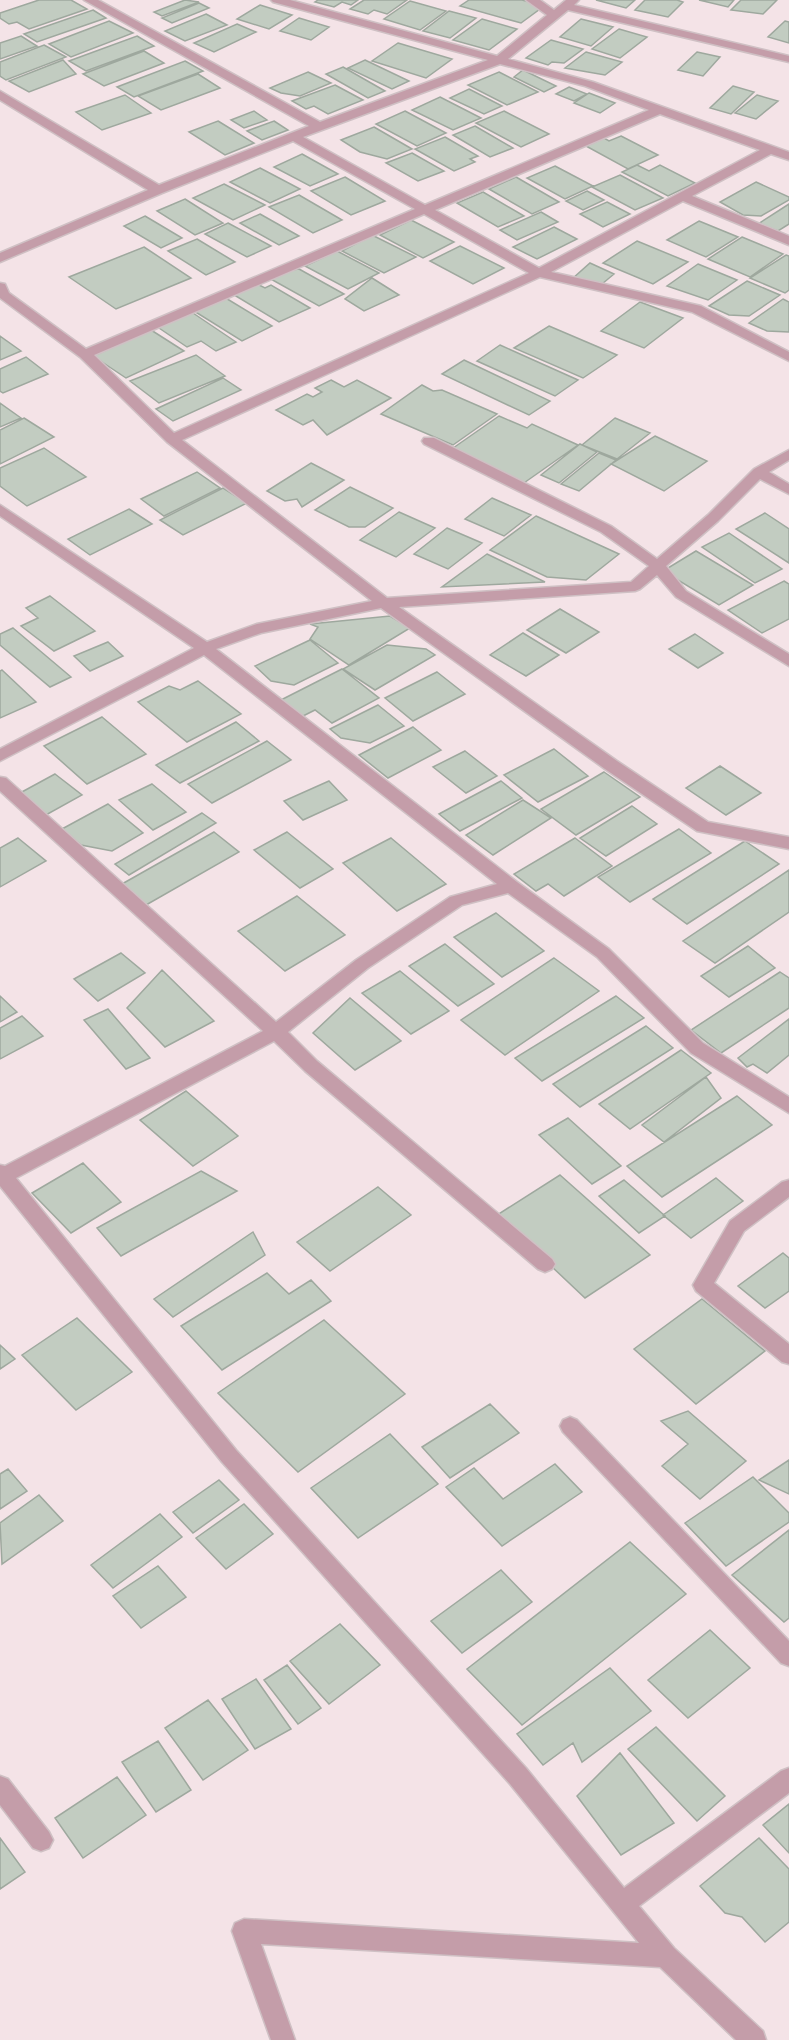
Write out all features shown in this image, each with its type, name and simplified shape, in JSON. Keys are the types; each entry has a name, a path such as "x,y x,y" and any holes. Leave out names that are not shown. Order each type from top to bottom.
{"street":[{"path":"90,0 319,126"},
{"path":"277,0 589,84 789,156"},
{"path":"532,0 555,15"},
{"path":"0,258 158,190 293,136 498,60 569,3 789,59"},
{"path":"0,95 158,190"},
{"path":"85,354 658,110"},
{"path":"293,136 539,273 696,309 789,357"},
{"path":"172,439 539,273 770,149"},
{"path":"681,196 789,241"},
{"path":"0,287 4,295 85,354 172,439 384,603 611,765 703,827 789,843"},
{"path":"429,441 606,529 658,566 681,594 789,661"},
{"path":"0,756 205,648 257,629 384,603 635,586 713,518 759,472 789,454"},
{"path":"759,472 789,490"},
{"path":"0,509 205,648 511,886 603,953 698,1048 789,1106"},
{"path":"0,782 311,1066 545,1264"},
{"path":"511,886 456,901 362,964 276,1032 1,1175 229,1456 510,1768 665,1956 754,2040"},
{"path":"789,1187 736,1226 703,1285 789,1356"},
{"path":"570,1426 789,1656"},
{"path":"622,1904 789,1779"},
{"path":"0,1786 41,1840"},
{"path":"283,2040 244,1931 665,1956"}],"building":[{"path":"39,0 71,0 87,9 29,29 17,22 9,24 0,18 0,13"},
{"path":"185,0 199,2 162,16 154,12"},
{"path":"318,0 358,0 351,5 342,2 334,7 315,2"},
{"path":"364,0 407,0 387,14 374,10 368,14 350,9"},
{"path":"469,0 522,0 544,6 521,23 460,6"},
{"path":"596,0 635,0 626,8"},
{"path":"645,0 683,2 668,17 635,10"},
{"path":"699,0 734,0 728,7"},
{"path":"741,0 777,0 763,14 731,10"},
{"path":"410,1 446,11 420,30 384,19"},
{"path":"199,3 209,8 172,23 162,18"},
{"path":"260,5 292,15 269,29 237,19"},
{"path":"93,10 106,18 37,42 24,34"},
{"path":"449,11 476,18 450,38 423,31"},
{"path":"206,14 227,25 185,41 165,31"},
{"path":"299,18 329,27 311,40 280,31"},
{"path":"482,19 517,29 489,50 453,40"},
{"path":"581,19 613,27 591,46 560,37"},
{"path":"109,21 133,33 71,57 49,44"},
{"path":"785,21 789,22 789,43 768,37"},
{"path":"237,24 256,32 214,52 194,43"},
{"path":"619,29 647,37 620,58 592,49"},
{"path":"21,36 37,46 0,59 0,43"},
{"path":"137,36 154,46 86,71 69,61"},
{"path":"551,40 583,49 564,63 552,62 548,65 526,58"},
{"path":"398,43 452,59 426,78 372,61"},
{"path":"44,45 66,57 6,80 0,76 0,62"},
{"path":"144,51 164,63 104,86 83,74"},
{"path":"586,52 622,62 605,75 565,68"},
{"path":"697,52 720,57 703,76 678,70"},
{"path":"63,60 76,74 29,92 9,81"},
{"path":"365,60 409,81 392,89 348,68"},
{"path":"185,61 203,71 134,97 117,87"},
{"path":"343,67 385,91 368,98 326,74"},
{"path":"523,70 556,86 544,92 514,77"},
{"path":"308,72 331,83 300,96 281,93 270,88"},
{"path":"499,72 538,92 507,105 468,85"},
{"path":"198,74 220,88 161,110 138,96"},
{"path":"335,85 363,100 328,114 314,106 306,109 292,101"},
{"path":"733,86 754,92 731,114 710,108"},
{"path":"569,87 587,94 574,101 556,94"},
{"path":"469,89 502,106 484,114 450,98"},
{"path":"589,93 615,103 600,113 574,103"},
{"path":"125,95 151,113 102,130 76,112"},
{"path":"757,95 778,101 756,119 735,113"},
{"path":"440,97 481,118 453,130 412,110"},
{"path":"254,111 267,120 244,128 231,120"},
{"path":"405,111 446,133 417,146 376,124"},
{"path":"504,111 549,134 521,147 476,123"},
{"path":"218,121 254,143 225,155 189,132"},
{"path":"274,121 288,130 262,140 247,131"},
{"path":"475,126 513,148 490,157 453,135"},
{"path":"374,127 412,149 387,159 360,152 341,140"},
{"path":"621,136 658,155 628,169 586,146 604,138 609,141"},
{"path":"445,137 478,156 470,159 475,162 454,171 415,149"},
{"path":"412,153 444,171 418,181 386,163"},
{"path":"302,154 338,174 310,186 274,167"},
{"path":"637,165 649,171 660,165 695,183 668,196 622,172"},
{"path":"555,166 593,186 565,199 527,178"},
{"path":"260,168 300,189 270,203 230,182"},
{"path":"620,175 663,198 635,210 592,187"},
{"path":"345,177 385,201 351,215 311,191"},
{"path":"516,177 559,202 532,214 489,189"},
{"path":"756,182 789,197 789,200 761,216 743,215 720,202"},
{"path":"224,184 265,205 233,220 193,198"},
{"path":"587,191 604,200 583,210 566,201"},
{"path":"483,192 524,216 498,227 457,203"},
{"path":"299,195 342,220 313,233 269,207"},
{"path":"185,199 223,223 195,235 157,211"},
{"path":"607,202 630,214 603,227 580,214"},
{"path":"789,204 789,224 778,231 758,224"},
{"path":"541,212 558,222 517,240 500,230"},
{"path":"260,214 299,236 279,245 240,223"},
{"path":"145,216 182,238 161,248 124,226"},
{"path":"411,220 454,242 423,258 380,235"},
{"path":"699,221 738,237 706,257 667,240"},
{"path":"228,223 271,246 247,257 205,234"},
{"path":"554,227 577,239 537,259 513,247"},
{"path":"372,235 416,257 384,273 342,251"},
{"path":"742,237 783,254 750,277 708,259"},
{"path":"197,239 235,262 206,275 168,251"},
{"path":"637,241 688,262 653,284 603,263"},
{"path":"460,246 504,268 473,284 430,261"},
{"path":"144,247 191,278 116,309 69,277"},
{"path":"337,251 379,273 348,289 305,266"},
{"path":"786,255 789,256 789,290 785,293 750,278"},
{"path":"590,263 614,274 596,289 572,279"},
{"path":"698,264 737,280 708,300 667,286"},
{"path":"299,269 344,294 319,306 269,278 284,271"},
{"path":"372,278 399,295 364,311 345,299"},
{"path":"747,281 780,295 749,316 729,315 709,306"},
{"path":"255,283 265,288 271,285 310,308 279,322 231,293"},
{"path":"224,297 272,326 242,341 194,311"},
{"path":"783,299 789,302 789,332 767,331 749,323"},
{"path":"640,302 683,318 644,348 601,331"},
{"path":"190,311 236,342 216,351 201,341 187,347 156,326"},
{"path":"549,326 617,355 583,378 514,348"},
{"path":"151,330 184,351 126,378 93,356"},
{"path":"0,336 21,351 0,360"},
{"path":"500,345 578,380 555,396 477,361"},
{"path":"196,355 225,376 159,403 130,381"},
{"path":"26,357 48,374 3,393 0,391 0,369"},
{"path":"464,360 550,401 529,415 442,374"},
{"path":"223,378 241,390 173,421 156,409"},
{"path":"331,380 344,387 357,380 391,398 327,435 313,420 303,425 276,410 307,394 313,397 322,392 315,388"},
{"path":"422,385 433,391 442,390 497,414 453,445 381,414"},
{"path":"0,403 21,418 0,427"},
{"path":"499,416 527,428 532,424 578,445 521,485 446,453"},
{"path":"24,418 54,437 0,464 0,430"},
{"path":"615,418 650,433 617,459 582,445"},
{"path":"655,436 707,461 664,491 611,464"},
{"path":"580,444 597,452 559,483 541,475"},
{"path":"44,448 86,477 27,506 0,486 0,468"},
{"path":"599,453 616,460 579,491 561,484"},
{"path":"311,463 344,480 302,507 297,499 285,501 267,491"},
{"path":"197,472 220,488 164,516 141,499"},
{"path":"350,487 393,508 365,527 349,527 315,510"},
{"path":"223,488 247,503 183,535 160,520"},
{"path":"492,498 531,515 504,536 465,519"},
{"path":"129,509 152,524 90,555 68,539"},
{"path":"399,512 435,528 396,557 360,540"},
{"path":"765,513 789,529 789,563 736,529"},
{"path":"536,516 619,554 586,580 547,577 490,550"},
{"path":"447,528 482,543 448,569 414,554"},
{"path":"729,533 782,569 755,583 702,547"},
{"path":"696,551 753,585 719,605 663,571"},
{"path":"487,554 545,582 442,587"},
{"path":"784,581 789,584 789,619 762,633 728,610"},
{"path":"50,596 95,631 54,651 21,626 38,618 26,608"},
{"path":"560,609 599,632 566,653 527,630"},
{"path":"390,616 410,628 349,665 310,639 318,627 310,624"},
{"path":"13,628 71,677 50,687 0,645 0,634"},
{"path":"523,633 559,655 526,676 490,655"},
{"path":"695,634 723,653 698,668 669,649"},
{"path":"310,640 338,663 294,685 271,681 255,666"},
{"path":"108,642 123,656 90,671 74,656"},
{"path":"387,645 426,649 435,655 375,690 343,669"},
{"path":"342,669 379,698 332,723 315,710 299,718 279,701"},
{"path":"2,670 36,702 0,718 0,671"},
{"path":"437,672 465,694 413,721 385,698"},
{"path":"198,681 241,714 187,742 138,702 169,686 180,690"},
{"path":"378,705 404,726 370,743 341,738 330,729"},
{"path":"102,717 146,754 87,784 44,746"},
{"path":"236,722 259,741 180,783 156,765"},
{"path":"413,727 441,750 388,778 359,755"},
{"path":"267,741 291,760 212,803 188,784"},
{"path":"554,749 588,776 538,802 504,775"},
{"path":"465,751 497,776 466,793 433,767"},
{"path":"720,766 761,793 726,815 686,788"},
{"path":"604,772 640,797 576,835 541,809"},
{"path":"55,774 82,795 35,821 9,799"},
{"path":"329,781 347,800 303,820 284,801"},
{"path":"501,781 522,798 460,831 439,814"},
{"path":"152,784 186,812 153,830 119,800"},
{"path":"523,800 551,818 493,855 466,835"},
{"path":"108,804 143,833 112,851 81,845 62,829"},
{"path":"632,806 657,824 606,856 580,838"},
{"path":"202,813 216,823 129,875 115,864"},
{"path":"679,829 711,853 630,902 598,877"},
{"path":"214,832 239,852 146,905 122,884"},
{"path":"287,832 333,869 300,888 254,850"},
{"path":"18,838 46,861 0,887 0,848"},
{"path":"391,838 446,884 397,911 343,863"},
{"path":"575,838 612,866 564,896 548,884 536,891 514,874"},
{"path":"745,841 779,864 687,924 653,899"},
{"path":"789,870 789,912 715,963 683,941"},
{"path":"297,896 345,935 285,971 238,931"},
{"path":"496,913 544,951 502,977 454,937"},
{"path":"445,944 494,984 458,1006 409,966"},
{"path":"748,946 775,968 729,997 701,976"},
{"path":"121,953 145,973 98,1001 74,979"},
{"path":"554,958 599,991 505,1055 461,1020"},
{"path":"162,970 214,1021 165,1047 127,1008"},
{"path":"400,971 449,1011 411,1034 362,993"},
{"path":"780,972 789,978 789,1008 721,1053 691,1030"},
{"path":"0,996 17,1012 0,1022"},
{"path":"616,996 644,1018 542,1081 515,1058"},
{"path":"350,998 401,1041 355,1070 313,1033"},
{"path":"108,1009 150,1058 126,1069 84,1020"},
{"path":"22,1016 43,1036 0,1059 0,1028"},
{"path":"789,1019 789,1055 767,1073 753,1064 747,1067 738,1058"},
{"path":"646,1026 673,1048 580,1107 553,1084"},
{"path":"681,1050 711,1073 630,1129 599,1104"},
{"path":"706,1077 721,1098 664,1142 642,1125"},
{"path":"186,1091 238,1136 193,1166 140,1120"},
{"path":"737,1096 772,1125 662,1197 627,1166"},
{"path":"568,1118 621,1166 592,1184 539,1135"},
{"path":"83,1163 121,1202 71,1233 32,1193"},
{"path":"201,1171 237,1191 121,1256 97,1228"},
{"path":"560,1175 650,1255 585,1298 497,1215"},
{"path":"716,1178 743,1201 691,1238 663,1215"},
{"path":"624,1180 665,1216 639,1233 599,1196"},
{"path":"378,1187 411,1215 330,1271 297,1242"},
{"path":"253,1232 265,1255 173,1317 154,1299"},
{"path":"783,1253 789,1258 789,1291 765,1308 738,1286"},
{"path":"267,1273 289,1294 311,1280 331,1301 222,1370 181,1326"},
{"path":"702,1299 765,1351 696,1404 634,1349"},
{"path":"77,1318 132,1372 76,1410 22,1355"},
{"path":"324,1320 405,1394 298,1472 218,1393"},
{"path":"0,1345 15,1359 0,1369"},
{"path":"490,1404 519,1433 450,1478 422,1447"},
{"path":"688,1411 746,1461 700,1499 662,1466 688,1444 661,1421"},
{"path":"390,1434 438,1484 358,1538 311,1488"},
{"path":"789,1460 789,1494 759,1480"},
{"path":"555,1464 582,1492 502,1546 446,1487 474,1468 503,1499"},
{"path":"8,1469 27,1491 0,1509 0,1474"},
{"path":"753,1477 789,1513 789,1522 726,1566 685,1523"},
{"path":"219,1480 239,1500 193,1533 173,1512"},
{"path":"39,1495 63,1521 2,1564 0,1523"},
{"path":"244,1504 273,1534 226,1569 196,1538"},
{"path":"160,1514 182,1537 113,1588 91,1565"},
{"path":"789,1530 789,1618 784,1622 732,1575"},
{"path":"630,1542 686,1594 522,1725 467,1669"},
{"path":"158,1566 186,1597 141,1628 113,1596"},
{"path":"501,1570 532,1602 462,1653 431,1621"},
{"path":"340,1624 380,1665 329,1704 290,1661"},
{"path":"710,1630 750,1668 688,1718 648,1680"},
{"path":"287,1665 321,1708 298,1724 264,1680"},
{"path":"610,1668 651,1711 582,1762 573,1743 543,1765 517,1734"},
{"path":"256,1679 291,1729 255,1749 222,1699"},
{"path":"208,1700 248,1750 203,1780 165,1728"},
{"path":"656,1727 725,1796 697,1821 628,1749"},
{"path":"158,1741 191,1790 156,1812 122,1762"},
{"path":"620,1753 674,1823 621,1855 577,1796"},
{"path":"117,1777 146,1815 83,1858 55,1818"},
{"path":"789,1804 789,1853 763,1825"},
{"path":"0,1838 25,1872 0,1889"},
{"path":"759,1838 789,1869 789,1922 765,1942 742,1917 725,1913 700,1886"}]}
